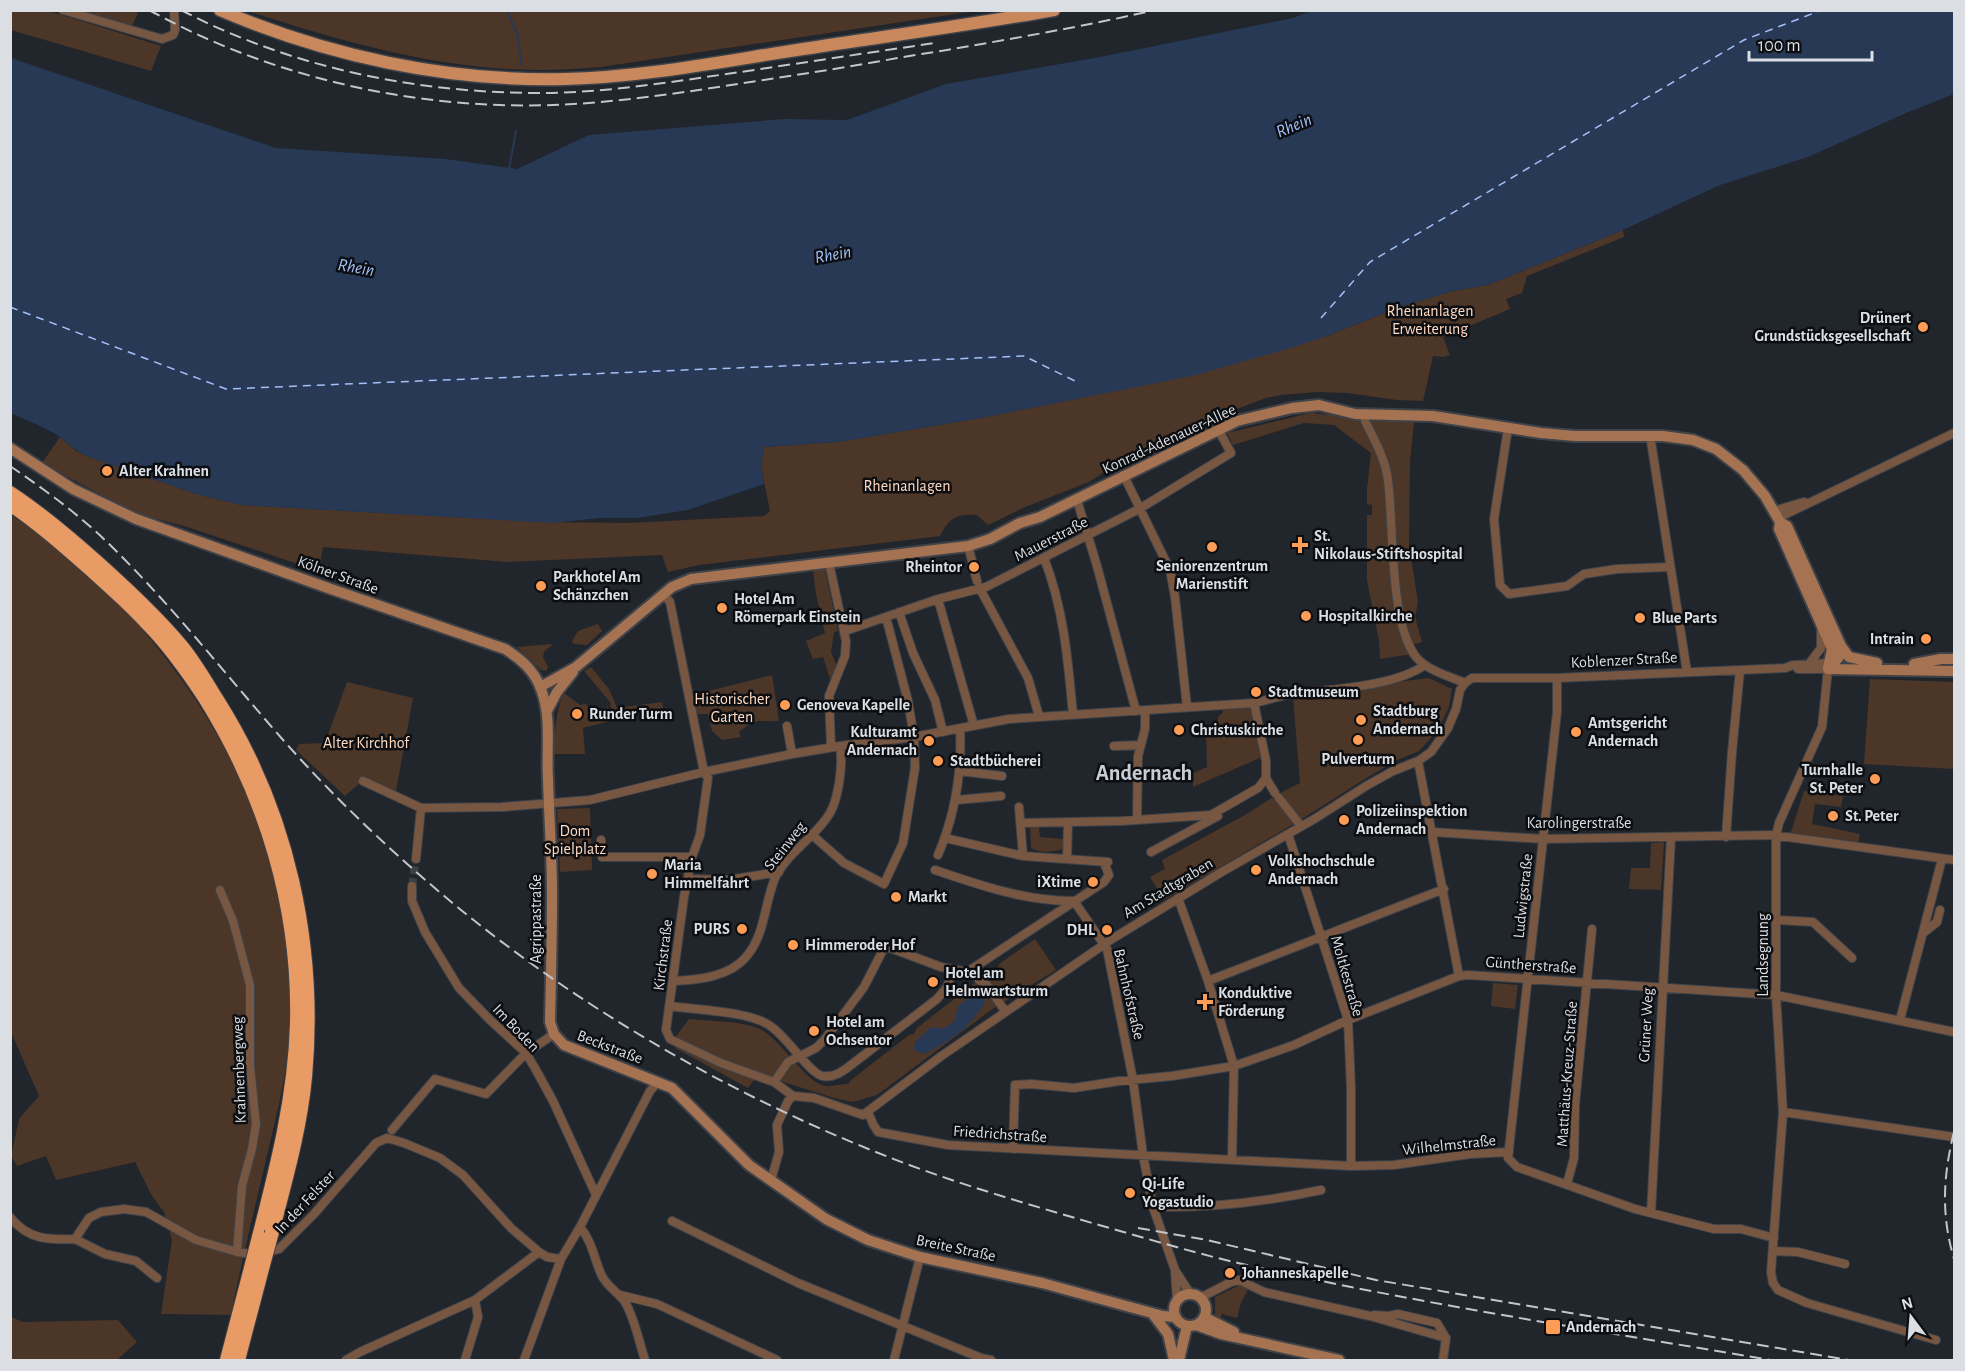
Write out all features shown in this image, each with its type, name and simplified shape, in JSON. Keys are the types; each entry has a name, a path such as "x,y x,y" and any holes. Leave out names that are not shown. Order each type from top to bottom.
{"highway":[{"path":"10,492 71,538 155,617 183,649 231,722 264,789 286,853 297,932 299,1077 295,1108 278,1163 238,1360"},
{"path":"10,504 62,544 148,623 198,688 221,724 255,794 276,855 286,899 297,932"},
{"path":"226,1360 257,1267"}],"main road":[{"path":"220,10 300,40 387,62 476,75 536,80 638,74 1054,10"}],"street":[{"path":"63,10 162,39 170,37 175,30 174,10"},
{"name":"Konrad-Adenauer-Allee","path":"576,667 672,587 691,579 968,546 990,539 1020,523 1041,517 1218,429 1253,417 1303,406 1319,405 1355,414 1417,414 1541,434 1650,435 1693,440 1716,449 1756,483 1777,517 1787,525 1841,646"},
{"path":"1365,414 1365,421 1388,478 1398,601 1406,637 1416,656 1425,665 1465,682"},
{"path":"1508,428 1494,519 1500,585 1504,591 1509,594 1567,586 1584,574 1617,569 1670,567"},
{"name":"Mauerstraße","path":"845,631 938,599 1044,558 1139,509 1231,453 1218,429"},
{"path":"1777,517 1954,433"},
{"path":"1650,435 1686,672"},
{"name":"Kölner Straße","path":"10,448 73,489 136,519 505,649 523,661 535,675 545,702 549,736 548,803"},
{"path":"1124,476 1163,552 1173,580 1187,707"},
{"path":"1077,500 1136,711"},
{"name":"Konrad-Adenauer-Allee","path":"1777,517 1779,529 1832,649 1830,665"},
{"path":"968,546 972,561"},
{"path":"1044,558 1053,583 1065,633 1073,715"},
{"path":"829,563 845,631 845,656 829,696 831,747"},
{"path":"978,583 1029,678 1039,716"},
{"name":"Kirchstraße","path":"663,594 670,603 704,772 708,777 700,835 692,857 678,937 666,1030 670,1039 721,1063 774,1082"},
{"path":"938,599 974,726"},
{"path":"899,612 913,653 935,700 943,732"},
{"path":"811,834 844,863 884,884 903,844 915,768 914,737 908,702 886,617"},
{"name":"Konrad-Adenauer-Allee","path":"1809,664 1821,648 1820,623"},
{"path":"1841,646 1849,657 1877,663"},
{"path":"1830,665 1841,654 1841,646"},
{"name":"Koblenzer Straße","path":"1785,668 1792,670 1830,665 1877,663 1919,664 1941,659 1954,659"},
{"name":"Koblenzer Straße","path":"1465,682 1472,678 1557,678 1785,668 1809,664 1954,671"},
{"path":"363,781 421,808 502,807 590,800 704,772 831,747 914,737 1039,716 1254,703 1285,695 1355,687 1413,674 1425,665"},
{"name":"Landsegnung","path":"1830,665 1822,727 1779,823 1776,836 1776,995 1783,1112 1773,1251 1773,1283 1778,1290 1807,1303 1936,1340"},
{"path":"540,687 576,667"},
{"path":"545,714 557,692 576,667"},
{"path":"1726,837 1740,670"},
{"name":"Ludwigstraße","path":"1509,1152 1557,712 1557,678"},
{"name":"Am Stadtgraben","path":"868,1112 895,1089 1104,944 1366,786 1393,771 1418,761 1431,752 1448,728 1456,709 1460,690 1465,682"},
{"path":"540,687 565,683"},
{"path":"1254,703 1266,761 1266,778 1301,826"},
{"path":"1137,820 1137,756 1145,729 1145,710"},
{"path":"787,726 792,754"},
{"path":"938,855 956,800 960,729"},
{"path":"1114,746 1141,745"},
{"name":"Steinweg","path":"674,981 714,976 734,967 753,947 764,920 778,872 830,813 838,788 841,764 840,746"},
{"path":"1418,761 1459,976"},
{"path":"959,771 1002,776"},
{"path":"1021,823 1068,823 1211,815 1258,788 1266,778"},
{"path":"956,800 1001,796"},
{"name":"Agrippastraße","path":"548,803 552,893 550,1022 554,1034"},
{"path":"1019,807 1023,856"},
{"path":"416,859 421,808"},
{"path":"1152,852 1218,816 1221,810"},
{"path":"1066,858 1068,823"},
{"name":"Karolingerstraße","path":"1432,832 1543,839 1776,836 1954,860"},
{"name":"Moltkestraße","path":"1288,834 1348,1020 1351,1167"},
{"name":"Grüner Weg","path":"1651,1213 1671,837"},
{"path":"945,838 1023,856 1108,862 1105,865 1109,875 1104,882 981,965 967,972"},
{"path":"601,840 602,857 692,857"},
{"path":"1900,1020 1942,859"},
{"path":"935,870 986,888 1055,901 1074,901"},
{"path":"688,879 728,880 778,872"},
{"name":"Im Boden","path":"412,886 412,901 425,932 459,988 489,1020 526,1053 553,1101 596,1195"},
{"name":"Krahnenbergweg","path":"220,890 233,921 250,985 250,1066 256,1124 242,1186 237,1252"},
{"path":"1208,981 1444,890"},
{"path":"1178,898 1208,981 1234,1066 1232,1159"},
{"name":"Bahnhofstraße","path":"1074,901 1107,949 1133,1080 1153,1207 1175,1270 1185,1316"},
{"path":"1923,933 1937,922 1940,910"},
{"path":"1777,920 1814,922 1852,958"},
{"name":"Matthäus-Kreuz-Straße","path":"1567,1184 1574,1158 1575,1105 1592,929"},
{"path":"868,1112 863,1115 814,1098 793,1096 774,1082 788,1062 816,1048 834,1029 864,987 885,946 941,967 967,972 987,986 1005,1011"},
{"path":"670,1006 762,1021 780,1032 814,1072 821,1076 838,1074 933,1003 947,987 954,969"},
{"name":"Güntherstraße","path":"1013,1149 1015,1085 1031,1084 1074,1088 1234,1066 1294,1045 1348,1020 1459,976 1662,986 1776,995 1954,1032"},
{"path":"947,987 959,981"},
{"path":"392,1130 435,1079 486,1094 526,1053 554,1034"},
{"name":"Beckstraße","path":"554,1034 564,1045 572,1049 624,1067 658,1082"},
{"path":"524,1360 561,1259 580,1227 650,1091 658,1082"},
{"name":"Breite Straße","path":"658,1082 672,1088 748,1165 826,1219 868,1240 920,1257 1020,1277 1163,1316 1185,1316 1221,1334 1339,1360"},
{"path":"771,1180 779,1152 777,1125 788,1101 793,1096"},
{"name":"Friedrichstraße","path":"868,1112 878,1132 948,1145 1143,1155"},
{"path":"1783,1112 1954,1137"},
{"name":"In der Felster","path":"75,1239 89,1218 101,1212 124,1209 146,1212 196,1240 237,1252 257,1254 279,1249 314,1214 376,1143 384,1138 404,1143 440,1158 463,1175 511,1228 539,1252"},
{"name":"Wilhelmstraße","path":"1143,1155 1351,1167 1394,1165 1470,1154 1509,1152 1508,1158 1517,1167 1651,1213 1714,1229 1741,1229 1774,1238"},
{"path":"1153,1207 1208,1207 1257,1202 1322,1190"},
{"path":"10,1217 29,1233 46,1240 75,1239 105,1254 136,1262 157,1278"},
{"path":"672,1221 798,1283 902,1327 991,1360"},
{"path":"580,1227 588,1236 602,1276 620,1295 657,1304 777,1360"},
{"path":"1773,1251 1798,1252 1845,1264"},
{"path":"346,1360 475,1300 539,1252 547,1257 561,1259"},
{"path":"894,1360 920,1257"},
{"name":"Bahnhofstraße","path":"1175,1270 1196,1296"},
{"path":"1176,1360 1185,1316 1181,1297 1196,1296 1239,1280 1264,1292 1370,1316 1398,1314 1437,1323 1446,1338 1443,1360"},
{"path":"620,1295 627,1306 645,1360"},
{"path":"1185,1316 1205,1307 1196,1296"},
{"path":"465,1360 478,1317 475,1300"},
{"path":"1149,1311 1168,1334 1176,1360"}],"green space":[{"path":"10,11 45,11 59,14 161,46 151,71 11,30"},
{"path":"80,11 134,11 138,13 132,26"},
{"path":"248,11 975,11 601,67 545,70 470,66 432,60 357,44"},
{"name":"Rheinanlagen","path":"1623,230 1624,237 1527,276 1522,293 1506,299 1510,309 1443,337 1450,355 1433,356 1423,401 1316,392 1266,398 1208,420 1117,464 1089,482 1025,507 988,525 977,515 954,518 940,536 699,565 668,572 662,555 508,562 323,547 319,571 184,526 137,514 42,463 60,437 76,451 89,457 196,494 241,505 543,522 628,523 764,516 770,511 761,466 764,447 838,442 981,418 1080,398 1327,336 1402,306 1453,291 1488,285"},
{"path":"1310,413 1414,422 1410,462 1409,545 1418,602 1415,617 1422,642 1409,646 1413,654 1380,659 1379,640 1367,580 1367,515 1372,515 1372,505 1367,504 1371,453 1334,425 1304,423 1233,445 1227,433"},
{"path":"10,514 46,538 116,601 161,652 201,708 234,767 261,829 279,894 289,961 289,1045 279,1103 231,1315 161,1314 172,1240 164,1212 152,1196 135,1162 56,1180 46,1156 17,1166 11,1156 19,1119 39,1096 10,1030"},
{"path":"825,569 838,631 834,632 831,652 839,671 832,685 823,657 813,659 806,641 825,633 813,570"},
{"path":"598,624 602,631 587,645 574,644 572,641 578,631"},
{"path":"551,644 543,657 548,667 546,671 541,670 517,647"},
{"path":"591,667 609,689 617,708 662,702 663,708 583,728 585,754 551,754 564,693 580,705 586,704 591,711 608,707 611,709 610,702 584,671"},
{"name":"Historischer Garten","path":"772,675 779,721 754,722 739,732 741,737 722,740 712,731 708,714 697,714 693,695"},
{"path":"1429,678 1452,689 1449,707 1438,730 1419,751 1395,761 1164,900 1150,877 1165,869 1162,860 1245,815 1273,797 1275,799 1280,797 1280,793 1300,783 1293,697 1368,690 1388,683"},
{"path":"1870,679 1954,682 1954,769 1864,764"},
{"name":"Alter Kirchhof","path":"347,682 413,698 396,791 383,792 361,782 345,796 296,750 299,744 325,743"},
{"path":"1251,706 1260,758 1193,787 1193,773 1207,767 1206,726 1214,726 1218,722 1218,717 1223,712 1222,707"},
{"path":"1804,791 1843,796 1841,807 1815,804 1812,824 1860,834 1858,845 1790,835"},
{"name":"Dom Spielplatz","path":"590,808 592,870 560,872 557,809"},
{"path":"1030,827 1039,827 1040,837 1063,839 1063,848 1047,852 1031,848"},
{"path":"1664,842 1661,890 1629,889 1631,868 1650,868 1651,843"},
{"path":"1035,939 1056,970 991,1010 877,1095 853,1102 758,1074 748,1088 675,1048 675,1038 689,1019 743,1024 767,1033 817,1083 825,1086 848,1084 909,1035 914,1034 917,1028 991,970 998,970 999,964"},
{"path":"1493,983 1518,985 1515,1009 1491,1006"},
{"path":"1240,1285 1249,1287 1237,1318 1222,1314 1219,1322 1215,1320 1215,1297"},
{"path":"11,1317 23,1322 118,1320 137,1342 117,1360 11,1360"}],"water":[{"name":"Rhein","path":"1311,11 1954,11 1954,94 1808,157 1720,185 1623,230 1488,285 1453,291 1402,306 1291,348 1192,376 981,418 838,442 764,447 761,466 764,484 688,510 637,518 599,518 553,523 241,505 196,494 89,457 54,433 11,413 11,58 276,148 445,159 517,169 589,135 784,119 847,120 946,84 1100,57 1293,18"},
{"path":"976,992 981,993 985,1001 967,1026 951,1039 924,1054 914,1050 915,1042 931,1027 943,1029 955,1021 958,1006"}],"waterway":[{"path":"507,10 518,36 521,65"},
{"path":"509,169 516,131"}],"ferry route":[{"path":"1321,318 1370,262 1744,40 1822,10"},
{"path":"10,307 226,389 1024,356 1077,382"}],"tunnel":[{"path":"412,886 416,859"}],"railway":[{"path":"149,10 252,57 306,75 418,98 475,104 532,105 589,103 727,86 999,41 1155,10"},
{"path":"181,10 223,30 311,62 401,82 494,92 561,93 623,88 935,43"},
{"path":"10,466 60,502 107,542 176,615 325,786 438,891 511,949 564,986 618,1021 729,1085 845,1139 928,1172 1099,1225 1203,1254 1304,1277 1437,1303 1771,1360"},
{"path":"1954,1132 1945,1195 1947,1227 1954,1259"},
{"path":"1138,1228 1207,1240 1376,1280 1849,1360"}],"place":[{"name":"Drünert Grundstücksgesellschaft","path":"1923,327"},
{"name":"Alter Krahnen","path":"107,471"},
{"name":"St. Nikolaus-Stiftshospital","path":"1300,545"},
{"name":"Seniorenzentrum Marienstift","path":"1212,547"},
{"name":"Rheintor","path":"974,567"},
{"name":"Parkhotel Am Schänzchen","path":"541,586"},
{"name":"Hotel Am Römerpark Einstein","path":"722,608"},
{"name":"Hospitalkirche","path":"1306,616"},
{"name":"Blue Parts","path":"1640,618"},
{"name":"Intrain","path":"1926,639"},
{"name":"Stadtmuseum","path":"1256,692"},
{"name":"Genoveva Kapelle","path":"785,705"},
{"name":"Runder Turm","path":"577,714"},
{"name":"Stadtburg Andernach","path":"1361,720"},
{"name":"Christuskirche","path":"1179,730"},
{"name":"Amtsgericht Andernach","path":"1576,732"},
{"name":"Pulverturm","path":"1358,740"},
{"name":"Kulturamt Andernach","path":"929,741"},
{"name":"Stadtbücherei","path":"938,761"},
{"name":"Turnhalle St. Peter","path":"1875,779"},
{"name":"St. Peter","path":"1833,816"},
{"name":"Polizeiinspektion Andernach","path":"1344,820"},
{"name":"Volkshochschule Andernach","path":"1256,870"},
{"name":"Maria Himmelfahrt","path":"652,874"},
{"name":"iXtime","path":"1093,882"},
{"name":"Markt","path":"896,897"},
{"name":"PURS","path":"742,929"},
{"name":"DHL","path":"1107,930"},
{"name":"Himmeroder Hof","path":"793,945"},
{"name":"Hotel am Helmwartsturm","path":"933,982"},
{"name":"Konduktive Förderung","path":"1205,1002"},
{"name":"Hotel am Ochsentor","path":"814,1031"},
{"name":"Qi-Life Yogastudio","path":"1130,1193"},
{"name":"Johanneskapelle","path":"1230,1273"},
{"name":"Andernach","path":"1553,1327"}],"district":[{"name":"Andernach","path":"1144,773"}],"park label":[{"name":"Rheinanlagen Erweiterung","path":"1430,320"}]}
